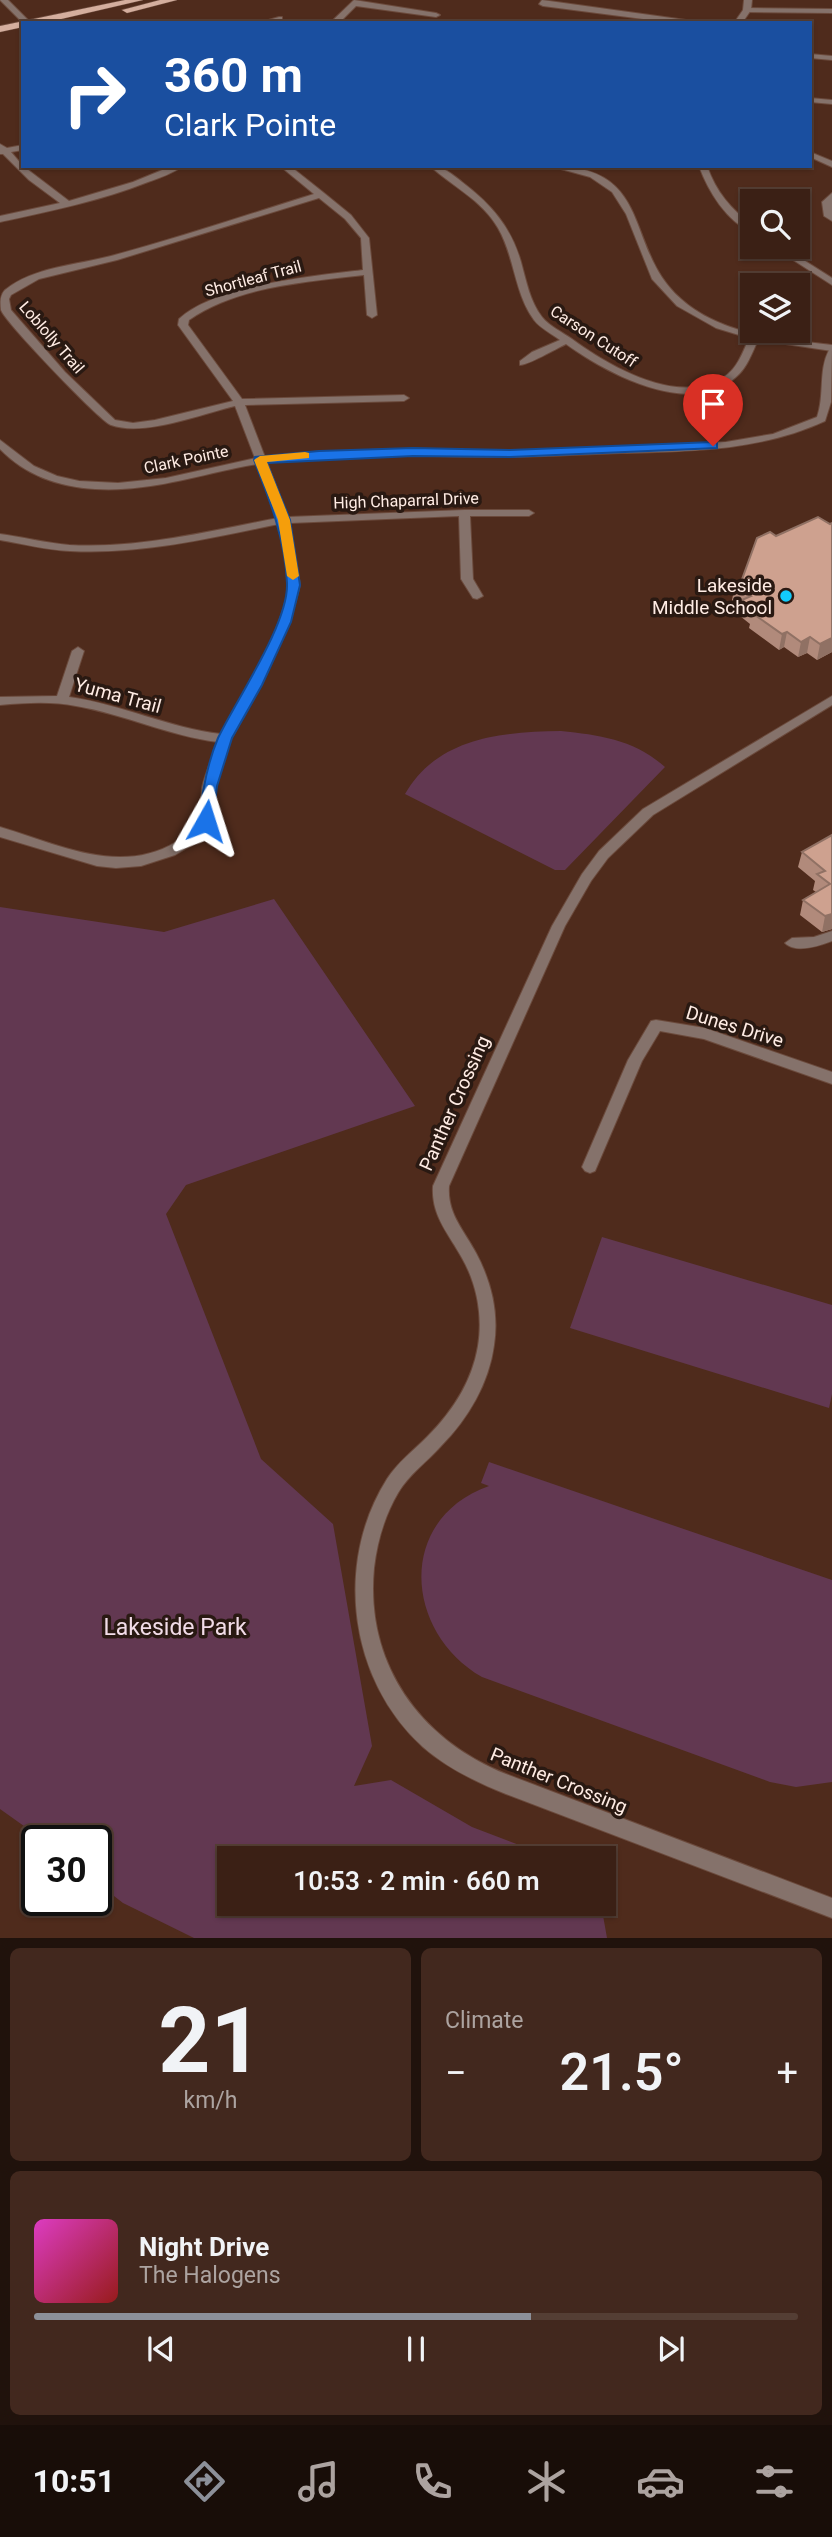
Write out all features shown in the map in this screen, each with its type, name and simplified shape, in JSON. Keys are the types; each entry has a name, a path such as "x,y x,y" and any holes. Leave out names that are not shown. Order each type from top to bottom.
{"main road":[{"path":"37,21 138,0"},
{"path":"74,21 172,0"},
{"path":"0,29 21,24"},
{"path":"0,36 21,32"}],"street":[{"path":"4,0 25,21"},
{"path":"546,0 543,4 678,21"},
{"path":"739,21 747,9 748,0"},
{"path":"336,21 356,1 424,13 426,8 437,6 444,10 432,21"},
{"path":"747,9 832,12"},
{"path":"270,21 279,19"},
{"path":"812,56 832,58"},
{"path":"812,100 832,103"},
{"path":"1,150 21,147"},
{"path":"1,150 68,205"},
{"path":"812,155 832,164"},
{"path":"0,219 68,205 143,184 175,168"},
{"path":"287,168 358,227 365,238 372,315"},
{"name":"Carson Cutoff","path":"436,168 496,216 509,240 529,306 539,320 642,385 685,390 724,382 736,372 751,343"},
{"path":"565,168 582,171 610,184 623,196 653,273 664,289 705,317 740,331"},
{"path":"704,168 708,184 719,200 740,218"},
{"name":"Loblolly Trail","path":"321,195 114,258 36,277 15,287 4,299 6,311 62,374 112,422 133,426 155,423 239,402 404,398"},
{"path":"832,196 826,202 828,216 832,218"},
{"path":"796,259 832,282"},
{"name":"Shortleaf Trail","path":"260,460 239,402 183,326 184,319 191,312 244,294 311,279 369,272"},
{"path":"523,363 535,354 567,340"},
{"path":"790,343 832,350"},
{"name":"Clark Pointe","path":"0,443 14,458 34,472 64,483 96,486 164,482 260,460 413,452 510,454 668,449 783,436 821,419 829,399 828,360 832,350"},
{"path":"0,832 97,861 141,861 170,852 192,839 206,821 209,786 225,738 255,685 288,609 294,585 284,520 260,460"},
{"path":"464,513 467,579 477,596"},
{"name":"High Chaparral Drive","path":"2,541 68,548 109,548 193,538 284,520 529,513"},
{"path":"62,700 78,651"},
{"name":"Yuma Trail","path":"0,701 62,700 87,704 198,736 225,738"},
{"name":"Panther Crossing","path":"826,703 726,762 633,824 600,856 569,901 445,1173 438,1195 447,1221 469,1256 483,1291 488,1316 480,1372 469,1398 454,1418 433,1443 414,1458 388,1492 368,1539 362,1585 364,1618 382,1675 421,1731 452,1756 484,1776 832,1908"},
{"path":"792,943 814,942 832,936"},
{"name":"Dunes Drive","path":"590,1167 635,1060 656,1025 705,1034 832,1078"}],"green space":[{"path":"561,731 616,740 642,751 665,767 565,870 555,870 405,794 435,760 453,749 494,736"},
{"name":"Lakeside Park","path":"274,899 415,1106 186,1185 166,1214 261,1459 333,1524 372,1746 354,1786 391,1780 472,1827 522,1846 217,1846 217,1916 603,1916 607,1938 194,1938 123,1903 112,1894 112,1825 22,1825 0,1809 0,907 164,932"},
{"path":"602,1237 832,1305 832,1394 829,1408 570,1328"},
{"path":"489,1462 832,1580 832,1782 796,1787 770,1782 482,1677 456,1657 437,1633 425,1605 421,1577 425,1549 438,1523 459,1502 489,1486 481,1483"}],"building":[{"name":"Lakeside Middle School","path":"818,517 832,523 832,638 820,644 810,637 801,642 787,632 782,634 752,613 756,611 742,600 751,596 735,585 741,582 757,538 770,532 776,536"},
{"path":"832,835 832,914 825,916 803,900 830,884 817,874 825,871 802,852"}],"slow traffic":[{"path":"293,576 284,520 260,460 305,456"}],"place":[{"name":"Lakeside Middle School","path":"786,596"}],"route":[{"path":"206,821 209,786 225,738 255,685 284,622 294,585 284,520 260,460 413,452 510,454 713,446"}]}
